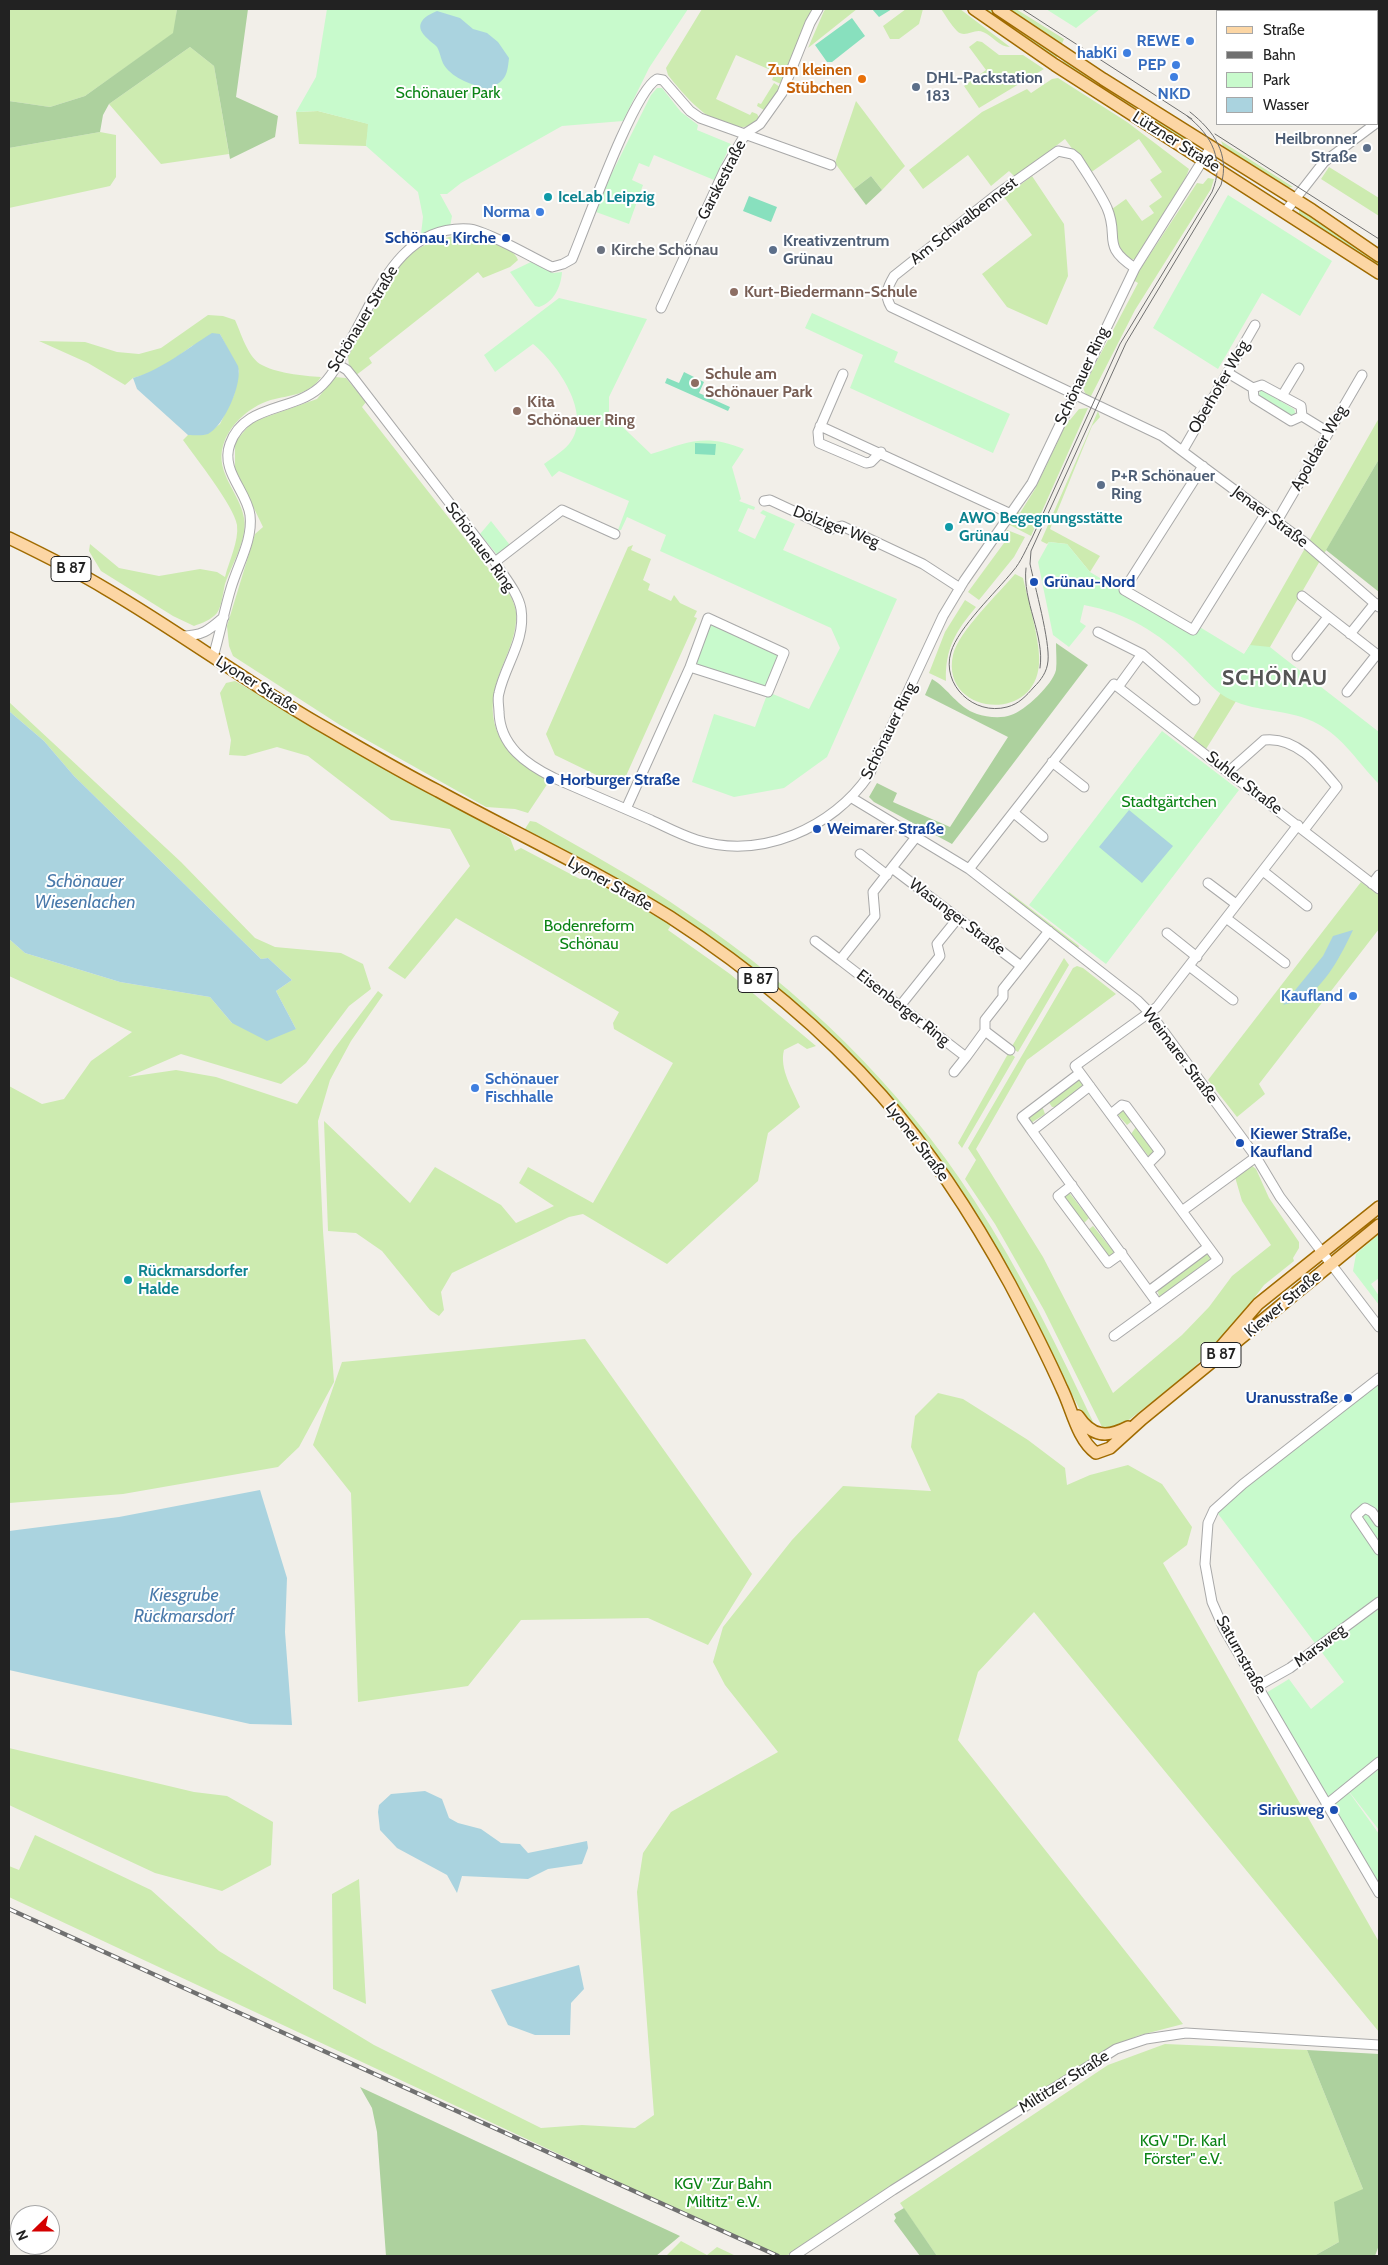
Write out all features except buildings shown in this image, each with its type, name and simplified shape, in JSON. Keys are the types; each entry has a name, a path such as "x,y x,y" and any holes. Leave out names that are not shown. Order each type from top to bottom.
{"main road":[{"name":"Lützner Straße","path":"974,9 1055,65 1379,273"},
{"name":"Lützner Straße","path":"998,9 1293,200 1312,210 1379,256"},
{"name":"Lyoner Straße","path":"9,538 71,568 311,720 433,789 583,867 668,916 716,948 821,1034 883,1097 937,1166 962,1203 1005,1276 1063,1391 1087,1445 1096,1453 1110,1448 1142,1419"},
{"name":"Kiewer Straße","path":"1187,1382 1224,1345 1258,1304 1379,1207"},
{"name":"Kiewer Straße","path":"1142,1419 1379,1225"},
{"name":"Lyoner Straße","path":"1063,1391 1086,1427 1098,1434 1117,1433 1142,1419"}],"street":[{"name":"Garskestraße","path":"661,308 724,171 746,133 760,124 782,92 810,22 818,9"},
{"name":"Garskestraße","path":"657,78 663,80 690,111 700,118 746,133 762,142 832,165"},
{"name":"Schönauer Straße","path":"213,658 231,588 250,532 250,513 229,469 229,445 240,426 254,415 303,399 320,387 337,364 388,273 404,252 421,240 446,231 470,229 552,267 572,259 604,176 650,83 657,78"},
{"path":"1285,212 1324,162 1373,125"},
{"name":"Schönauer Ring","path":"337,364 347,370 355,380 495,562 513,590 521,609 521,633 498,694 499,724 505,739 518,756 532,766 697,840 728,846 756,845 782,839 812,827 840,809 852,798 869,775 943,616 1032,483 1135,268 1211,147"},
{"name":"Am Schwalbennest","path":"1075,394 892,307 887,299 887,289 894,276 996,195 1058,151 1072,154 1077,158 1108,209 1115,252 1121,259 1135,268"},
{"name":"Oberhofer Weg","path":"1182,450 1255,325"},
{"path":"1282,396 1299,368"},
{"path":"1228,373 1252,388 1254,398 1291,421 1302,416"},
{"path":"843,374 820,426 818,432 819,442 866,463 871,462 881,452"},
{"name":"Apoldaer Weg","path":"1277,521 1362,375"},
{"path":"1252,388 1262,385 1300,406 1302,416 1328,432"},
{"name":"Jenaer Straße","path":"1075,394 1162,436 1277,521 1377,605"},
{"path":"820,426 881,452 1011,514"},
{"path":"1203,466 1124,590 1193,630 1266,514"},
{"name":"Dölziger Weg","path":"764,502 770,500 832,529 842,526 922,564 960,588"},
{"path":"495,562 562,510 615,534"},
{"path":"1302,596 1378,655 1347,692"},
{"path":"1350,634 1377,605"},
{"path":"180,636 198,636 210,630 225,616"},
{"path":"1297,656 1328,617"},
{"path":"626,809 690,667 708,618 784,653 768,692 690,667"},
{"path":"1098,632 1142,654 1195,700"},
{"path":"969,870 1052,762 1142,654"},
{"name":"Suhler Straße","path":"1116,685 1376,886 1379,875"},
{"path":"1114,1336 1218,1260 1076,1066 1157,1007 1262,871 1337,787 1319,764 1299,748 1272,739 1264,740 1228,772"},
{"path":"1052,762 1084,787"},
{"name":"Weimarer Straße","path":"852,798 969,870 1137,1000 1150,1013 1256,1157 1280,1197 1322,1252"},
{"path":"1014,813 1042,836"},
{"name":"Eisenberger Ring","path":"840,960 875,916 873,892 916,837"},
{"name":"Wasunger Straße","path":"860,854 958,918 1021,966"},
{"path":"1262,871 1307,906"},
{"path":"1208,883 1236,904"},
{"path":"900,1006 940,956 937,944 958,918"},
{"path":"1226,918 1285,964"},
{"name":"Eisenberger Ring","path":"954,1072 985,1031 986,1020 1003,997 1003,989 1049,931"},
{"path":"1167,933 1196,957"},
{"name":"Eisenberger Ring","path":"815,941 966,1057"},
{"path":"1189,966 1233,1000"},
{"path":"985,1031 1010,1050"},
{"path":"1080,1073 1022,1117 1158,1304"},
{"path":"1032,1131 1090,1086"},
{"path":"1043,1101 1053,1114"},
{"path":"1111,1114 1122,1106 1126,1106 1138,1122 1160,1152 1148,1164"},
{"path":"1124,1132 1138,1122"},
{"path":"1182,1211 1256,1157"},
{"path":"1072,1185 1058,1196 1108,1263 1122,1253"},
{"path":"1083,1229 1096,1218"},
{"path":"1149,1291 1208,1247"},
{"name":"Kiewer Straße","path":"1322,1252 1331,1263"},
{"path":"1331,1263 1379,1327"},
{"name":"Saturnstraße","path":"1379,1378 1243,1484 1214,1510 1208,1524 1205,1564 1212,1602 1224,1629 1379,1893"},
{"path":"1379,1522 1372,1512 1366,1508 1356,1516 1379,1550"},
{"name":"Marsweg","path":"1258,1686 1290,1668 1379,1602"},
{"path":"1326,1804 1379,1762"},
{"name":"Miltitzer Straße","path":"794,2256 892,2190 1116,2049 1146,2039 1186,2033 1377,2045"}],"green space":[{"path":"9,9 177,9 174,33 85,96 50,107 9,101"},
{"path":"177,9 248,9 236,97 278,116 275,137 230,159 214,66 190,47 109,104 103,115 100,132 9,148 9,101 50,107 85,96 173,33"},
{"name":"Schönauer Park","path":"327,9 688,9 649,68 623,121 562,126 461,183 447,194 440,194 452,216 450,227 421,234 423,217 418,192 366,146 368,124 318,111 296,112 316,77"},
{"path":"702,9 813,9 781,84 772,80 775,72 736,55 716,99 750,115 752,112 757,114 760,119 747,126 734,127 721,124 697,107 668,75 666,68"},
{"path":"826,9 857,9 808,48 824,11"},
{"path":"872,9 892,9 879,17"},
{"path":"906,9 923,9 919,24 899,39 890,39 883,26"},
{"path":"941,9 960,9 1010,47 1006,47 980,31 966,34 960,33"},
{"path":"979,9 991,9 1059,54 1055,60"},
{"path":"1005,9 1016,9 1064,39 1061,46"},
{"path":"1046,9 1100,9 1076,28"},
{"path":"852,18 865,36 832,62 827,62 815,45"},
{"path":"977,41 982,42 999,55 1023,55 1044,69 979,108 964,86 986,70 969,47"},
{"path":"190,47 214,66 229,154 161,164 109,104"},
{"path":"1065,58 1133,103 1136,112 1061,64"},
{"path":"1058,78 1127,122 1189,169 1186,177 1135,259 1130,260 1118,248 1112,209 1126,199 1142,221 1154,213 1149,206 1162,197 1150,180 1162,172 1139,139 1090,173 1065,139 1015,177 1009,171 991,186 968,155 923,189 909,170 982,112 1027,89 1031,93 1052,79"},
{"path":"774,83 780,87 775,98 764,110 757,106 758,103 761,104"},
{"path":"657,88 662,88 681,112 698,125 697,130 731,144 714,180 654,155 649,167 639,163 632,180 643,185 629,224 596,212 610,177 651,95"},
{"path":"856,101 905,166 882,190 871,176 854,189 835,163"},
{"path":"318,111 369,124 366,146 299,144 296,112"},
{"path":"1155,117 1188,138 1184,143 1157,126"},
{"path":"100,132 116,135 116,177 110,186 9,208 9,148"},
{"path":"1221,141 1293,187 1285,188 1225,151"},
{"path":"1329,167 1379,198 1379,216 1321,179"},
{"path":"871,176 882,190 866,205 854,189"},
{"path":"1032,176 1064,224 1068,276 1047,325 1007,307 982,274 1032,235 1004,197"},
{"path":"1208,178 1214,179 1211,189 1135,310 1090,398 1084,389 1085,380 1088,373 1090,374 1138,283 1133,280 1197,183 1203,184"},
{"path":"1228,195 1332,261 1300,316 1262,293 1218,369 1153,328"},
{"path":"749,196 777,207 771,222 743,211"},
{"path":"1299,210 1302,210 1379,262 1379,268 1299,215"},
{"path":"457,235 482,239 500,245 515,254 518,260 510,267 483,278 478,272 369,358 372,363 355,376 349,367 348,356 398,266 404,259 425,245"},
{"path":"531,262 553,273 562,272 560,283 553,298 539,307 535,306 510,272"},
{"path":"559,298 647,319 609,397 609,414 651,454 686,443 707,440 718,441 744,449 732,467 741,499 739,501 755,507 754,510 748,508 738,531 755,539 766,516 760,513 763,510 795,524 783,550 897,599 827,757 784,788 734,797 692,782 714,714 755,727 768,692 809,709 840,648 831,628 660,551 666,535 627,517 621,530 618,530 629,501 559,471 552,477 544,464 569,444 576,432 575,404 569,390 552,363 533,344 495,372 484,355"},
{"path":"812,313 898,352 894,362 1010,414 993,453 850,388 863,355 805,328"},
{"path":"208,315 223,316 235,320 248,350 260,364 281,372 321,377 317,383 306,390 258,405 243,416 230,430 223,446 222,465 242,509 245,526 244,534 225,584 219,610 209,619 194,626 173,616 101,571 89,551 90,544 119,568 159,576 200,569 217,572 225,577 235,544 237,525 222,494 183,440 188,435 207,434 220,424 234,395 239,371 220,334 192,346 170,362 150,373 133,378 125,385 88,363 39,341 85,342 117,352 139,354 161,348"},
{"path":"684,372 704,382 699,393 730,407 728,411 665,383 667,378 679,383"},
{"path":"335,377 346,378 366,402 362,407 499,582 503,580 513,600 516,623 511,643 496,683 493,709 494,723 506,747 525,765 550,780 528,813 515,809 486,807 340,725 233,656 229,646 227,626 255,534 263,527 235,469 235,442 252,422 317,399"},
{"path":"1260,391 1294,409 1296,415 1293,417 1258,399"},
{"path":"1088,408 1031,536 1008,524 1017,511 1020,513 1035,489 1068,420 1079,409"},
{"path":"1098,411 1100,417 1092,426 1050,529 1100,556 1090,572 1067,544 1049,542 1047,544 1041,541"},
{"path":"1379,418 1379,459 1270,647 1206,749 1192,740 1250,645"},
{"path":"695,443 716,444 715,455 695,454"},
{"path":"1379,459 1379,592 1326,550"},
{"path":"491,521 513,549 499,557 480,534"},
{"path":"1007,530 1025,537 1014,557 979,600 968,592 1004,543 1001,540"},
{"path":"1049,542 1067,544 1090,572 1193,634 1198,626 1244,654 1250,645 1270,647 1379,732 1379,784 1347,747 1329,731 1307,719 1252,707 1231,700 1212,687 1177,651 1141,625 1128,619 1084,605 1080,622 1086,626 1069,647 1053,635 1038,562"},
{"path":"633,545 631,550 651,559 643,580 650,584 648,590 671,601 674,595 680,603 697,611 694,617 697,618 621,787 555,755 546,734 628,547"},
{"path":"1015,574 1023,578 1036,634 1039,664 1034,684 1022,697 1007,704 990,704 973,700 960,690 953,675 953,655 956,646 980,613"},
{"path":"965,600 976,607 957,632 953,641 947,659 946,681 929,673 945,632"},
{"path":"708,618 784,653 768,692 690,667"},
{"path":"1056,643 1088,665 952,844 874,802 869,797 877,783 897,793 893,802 950,827 1008,737 925,695 932,679 970,711 989,717 1007,716 1031,703 1050,682 1056,670"},
{"name":"Bodenreform Schönau","path":"235,681 510,838 515,851 521,848 580,879 592,879 671,925 668,930 730,974 816,1046 807,1049 798,1043 784,1050 783,1065 800,1107 768,1133 758,1181 667,1264 583,1214 569,1217 452,1273 441,1292 444,1310 439,1316 430,1310 382,1251 356,1233 328,1231 324,1121 410,1203 435,1167 501,1205 516,1223 554,1206 519,1183 528,1167 593,1203 673,1063 614,1029 613,1023 619,1012 456,918 405,979 388,968 470,866 450,829 391,820 308,756 277,747 245,756 229,755 231,740 220,693 226,683"},
{"path":"9,702 181,862 255,938 275,947 341,953 363,964 371,989 349,1006 306,1063 281,1084 181,1054 128,1077 176,1070 216,1077 297,1104 334,1049 378,991 383,995 351,1041 330,1080 318,1121 323,1231 334,1382 299,1447 278,1467 123,1494 9,1503 9,1086 42,1104 64,1099 91,1061 132,1032 9,976 9,939 25,953 120,982 210,997 232,1023 296,1029 276,991 292,980 268,958 261,959 74,776 44,741 9,711"},
{"name":"Stadtgärtchen","path":"1162,731 1239,790 1106,964 1029,905"},
{"path":"530,821 536,822 632,878 729,943 770,974 808,1008 846,1043 881,1080 945,1158 991,1227 1039,1312 1096,1428 1084,1418 1020,1291 971,1209 930,1150 759,975 523,832"},
{"path":"1361,882 1379,895 1379,929 1259,1084 1265,1094 1237,1117 1208,1080"},
{"path":"1009,892 1079,946 1077,950 1007,895"},
{"path":"1064,958 1069,965 1018,1052 1011,1048"},
{"path":"1077,966 1083,968 1116,994 1027,1060 976,1149 1043,1257 1113,1393 1182,1335 1209,1307 1232,1276 1271,1245 1242,1201 1235,1177 1251,1165 1256,1169 1269,1198 1299,1242 1299,1248 1293,1258 1294,1261 1264,1285 1225,1337 1184,1377 1121,1426 1104,1431 1044,1310 995,1224 965,1179 976,1160 968,1148 1073,968"},
{"path":"1009,1052 1015,1057 962,1148 958,1143"},
{"path":"1079,1079 1083,1084 1082,1087 1055,1107 1052,1107 1048,1101"},
{"path":"1042,1106 1045,1114 1031,1123 1027,1118"},
{"path":"1124,1109 1132,1121 1127,1125 1118,1115"},
{"path":"1136,1127 1139,1127 1156,1150 1150,1158 1131,1134"},
{"path":"1068,1191 1089,1218 1083,1224 1062,1198"},
{"path":"1093,1226 1114,1252 1108,1258 1088,1230"},
{"path":"1379,1234 1379,1278 1371,1284 1379,1296 1379,1305 1353,1271 1356,1254"},
{"path":"1205,1254 1209,1255 1212,1261 1160,1298 1157,1290"},
{"path":"585,1339 752,1574 708,1645 648,1618 521,1620 468,1686 358,1702 351,1493 313,1445 342,1362"},
{"path":"1379,1378 1379,1830 1344,1785 1379,1834 1379,1886 1266,1693 1289,1679 1311,1709 1344,1682 1216,1511"},
{"path":"938,1393 963,1399 1028,1440 1065,1468 1067,1485 1090,1475 1128,1465 1162,1484 1192,1527 1187,1545 1163,1563 1379,1942 1379,2032 1034,1612 978,1672 958,1740 1183,2024 1137,2036 1095,2057 786,2256 777,2256 9,1897 9,1866 19,1870 35,1835 151,1890 219,1951 374,2045 541,2128 582,2125 635,2128 654,2115 637,1892 643,1853 671,1812 778,1752 725,1685 713,1662 723,1627 792,1540 843,1486 931,1491 911,1447 915,1416"},
{"path":"9,1748 194,1792 227,1796 273,1822 271,1865 222,1891 155,1873 9,1805"},
{"path":"359,1879 366,2004 333,1989 332,1894"},
{"name":"KGV \"Dr. Karl Förster\" e.V.","path":"1165,2044 1307,2050 1363,2189 1339,2242 1314,2256 937,2256 900,2203 1108,2065"},
{"path":"1307,2050 1379,2054 1379,2245 1375,2256 1314,2256 1339,2242 1334,2202 1363,2189"},
{"path":"360,2087 680,2236 656,2256 386,2256 377,2132 372,2108"},
{"path":"904,2208 937,2256 920,2256 894,2221 896,2218 894,2214"},
{"name":"KGV \"Zur Bahn Miltitz\" e.V.","path":"681,2241 707,2255 717,2247 736,2256 666,2256"}],"water":[{"path":"437,11 460,18 473,29 487,33 498,42 509,58 506,74 502,81 488,90 464,81 448,70 437,47 423,34 420,26 427,16"},
{"path":"212,333 220,334 238,366 238,383 226,413 214,429 206,435 188,435 137,389 133,378 164,364"},
{"name":"Schönauer Wiesenlachen","path":"9,711 44,741 74,776 261,959 268,958 292,980 276,991 296,1029 267,1041 232,1023 210,997 120,982 25,953 9,939"},
{"path":"1129,810 1173,846 1142,883 1099,847"},
{"path":"1353,930 1344,949 1319,986 1302,999 1283,1005 1323,956 1333,936"},
{"name":"Kiesgrube Rückmarsdorf","path":"260,1490 287,1578 285,1632 292,1725 250,1724 9,1670 9,1531 119,1517"},
{"path":"425,1791 442,1799 449,1818 458,1823 481,1829 501,1843 520,1844 528,1853 587,1841 588,1848 582,1864 548,1869 528,1879 462,1876 457,1893 447,1875 397,1848 380,1830 379,1805 391,1794"},
{"path":"579,1965 584,1989 571,2003 570,2035 535,2035 508,2025 491,1990"}],"tram line":[{"path":"1022,9 1192,119"},
{"path":"1187,116 1196,123 1214,150 1217,170 1216,181 1212,192 1120,344 1021,560 969,621 955,642 949,664 951,676 963,695 983,707 995,709 1015,704 1028,694 1045,672 1048,661 1047,641 1030,564 1031,551 1126,343 1221,185 1223,163 1218,144 1213,135 1190,112"},
{"path":"1215,134 1379,239"},
{"path":"1026,568 1027,593 1037,631 1041,656 1040,668"}],"railway":[{"path":"9,1909 778,2256"}],"place":[{"name":"REWE","path":"1190,41"},
{"name":"habKi","path":"1127,53"},
{"name":"PEP","path":"1176,65"},
{"name":"NKD","path":"1174,77"},
{"name":"Zum kleinen Stübchen","path":"862,79"},
{"name":"DHL-Packstation 183","path":"916,87"},
{"name":"Heilbronner Straße","path":"1367,148"},
{"name":"IceLab Leipzig","path":"548,197"},
{"name":"Norma","path":"540,212"},
{"name":"Schönau, Kirche","path":"506,238"},
{"name":"Kirche Schönau","path":"601,250"},
{"name":"Kreativzentrum Grünau","path":"773,250"},
{"name":"Kurt-Biedermann-Schule","path":"734,292"},
{"name":"Schule am Schönauer Park","path":"695,383"},
{"name":"Kita Schönauer Ring","path":"517,411"},
{"name":"P+R Schönauer Ring","path":"1101,485"},
{"name":"AWO Begegnungsstätte Grünau","path":"949,527"},
{"name":"Grünau-Nord","path":"1034,582"},
{"name":"Horburger Straße","path":"550,780"},
{"name":"Weimarer Straße","path":"817,829"},
{"name":"Kaufland","path":"1353,996"},
{"name":"Schönauer Fischhalle","path":"475,1088"},
{"name":"Kiewer Straße, Kaufland","path":"1240,1143"},
{"name":"Rückmarsdorfer Halde","path":"128,1280"},
{"name":"Uranusstraße","path":"1348,1398"},
{"name":"Siriusweg","path":"1334,1810"}],"district":[{"name":"SCHÖNAU","path":"1275,679"}]}
